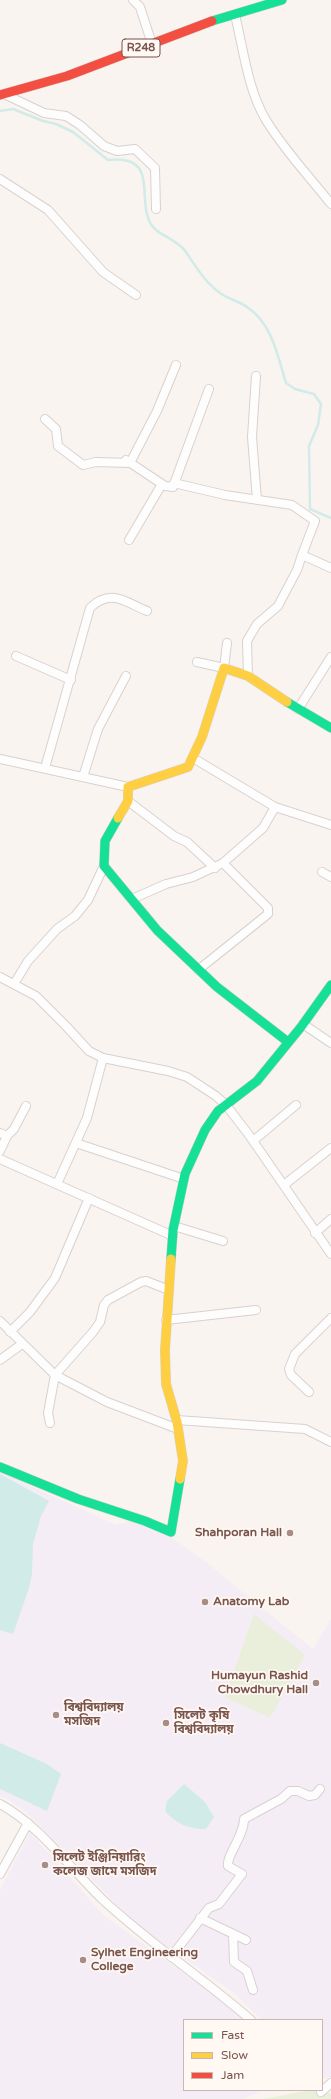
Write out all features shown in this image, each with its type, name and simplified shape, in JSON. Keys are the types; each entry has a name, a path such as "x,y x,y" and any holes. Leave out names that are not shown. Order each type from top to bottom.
{"street":[{"path":"133,0 140,7 152,44"},
{"name":"R248","path":"2,95 66,76 152,44 282,0"},
{"path":"235,15 251,80 265,119 288,152 331,204"},
{"path":"2,95 44,113 66,116 80,125 104,146 117,151 134,149 155,168 156,210"},
{"path":"0,179 48,210 103,272 136,295"},
{"path":"130,463 158,411 176,365"},
{"path":"256,376 252,437 257,500"},
{"path":"122,458 162,484 173,487 209,389"},
{"path":"44,419 56,429 58,446 83,465 96,462 130,463"},
{"path":"174,483 225,495 292,505 315,521 297,570 278,606 257,624 247,641 248,676"},
{"path":"129,540 162,484"},
{"path":"302,555 331,568"},
{"path":"45,768 71,680 88,613 102,598 114,597 147,611"},
{"path":"0,759 128,787 138,786 188,767 202,737 224,668 227,643"},
{"path":"16,656 71,680"},
{"path":"298,709 331,657"},
{"path":"197,662 224,668 248,676 298,709 331,728"},
{"path":"83,777 98,729 126,676"},
{"path":"193,758 275,807 331,825"},
{"path":"14,984 28,961 57,929 75,916 88,900 104,866 105,841 128,801 128,787"},
{"path":"128,801 174,836 187,842 215,868"},
{"path":"132,899 166,884 193,877 223,863 263,828 275,807"},
{"path":"198,970 268,914 268,908 223,863"},
{"path":"104,866 157,930 198,970 217,987 288,1042"},
{"path":"322,872 331,877"},
{"path":"0,977 36,996 89,1051 103,1058 168,1071 187,1077 205,1088 226,1105 253,1141 315,1233 331,1254"},
{"path":"0,1467 78,1499 145,1520 171,1532 183,1461 177,1424 166,1384 166,1320 174,1226 184,1179 206,1130 218,1111 257,1081 302,1024 331,984"},
{"path":"302,1024 331,1043"},
{"path":"57,1184 92,1106 103,1058"},
{"path":"253,1141 296,1105"},
{"path":"0,1151 4,1134 14,1129 26,1106"},
{"path":"76,1142 184,1179"},
{"path":"284,1185 331,1148"},
{"path":"0,1159 173,1236"},
{"path":"10,1332 30,1312 54,1278 89,1198"},
{"path":"315,1233 331,1219"},
{"path":"174,1226 223,1241"},
{"path":"50,1423 48,1413 55,1375 93,1332 100,1322 104,1305 108,1300 117,1297 141,1282 146,1281 169,1290"},
{"path":"166,1320 256,1310"},
{"path":"309,1392 291,1375 289,1369 295,1354 331,1318"},
{"path":"0,1321 55,1375 107,1402 177,1424 305,1429 331,1442"},
{"path":"0,1360 22,1344"},
{"path":"171,1957 200,1918 209,1908 220,1904 242,1874 228,1866 227,1861 240,1837 244,1819 281,1799 290,1791 298,1791 309,1796 315,1795 320,1789"},
{"path":"0,1804 13,1811 28,1823 103,1899 171,1957 250,2019"},
{"path":"0,1874 28,1823"},
{"path":"200,1918 246,1940"},
{"path":"233,1934 234,1962 247,1971 253,1990"},
{"path":"322,2094 331,2083"}],"shaded area":[{"name":"সিলেট কৃষি বিশ্ববিদ্যালয়","path":"0,1472 116,1525 131,1521 165,1533 202,1559 313,1649 331,1619 331,2077 323,2079 323,2019 261,2019 234,1993 135,1923 27,1813 9,1800 0,1796"},
{"name":"Sylhet Engineering College","path":"30,1832 103,1915 210,1992 243,2019 183,2019 183,2091 262,2091 243,2099 0,2099 0,1890"}],"green space":[{"path":"254,1614 305,1655 270,1718 225,1697"},
{"path":"323,2088 331,2094 331,2099 263,2099 300,2092 323,2091"}],"water":[{"path":"0,1474 49,1501 41,1516 33,1544 32,1574 29,1588 13,1634 0,1630"},
{"path":"0,1743 47,1764 61,1774 47,1811 0,1789"},
{"path":"184,1784 205,1802 214,1817 206,1829 183,1825 173,1819 165,1811 167,1801"}],"waterway":[{"path":"0,111 13,109 43,121 56,124 73,132 108,160 125,160 136,165 142,174 149,221 156,230 183,248 201,274 215,289 223,295 244,305 256,314 263,322 273,341 286,383 295,389 314,394 321,404 318,425 309,446 310,509 331,518"}],"traffic: fast":[{"path":"212,21 282,0"},
{"path":"287,702 331,728"},
{"path":"118,818 105,841 104,866 157,930 217,987 288,1042"},
{"path":"171,1259 173,1230 185,1174 205,1130 218,1111 257,1081 301,1027 331,985"},
{"path":"0,1467 78,1499 145,1521 171,1532 180,1479"}],"traffic: slow":[{"path":"118,818 128,801 128,787 188,767 202,737 224,668 248,676 287,702"},
{"path":"171,1259 165,1350 166,1384 177,1422 183,1461 180,1479"}],"traffic: jam":[{"path":"0,95 67,76 212,21"}],"place":[{"name":"Shahporan Hall","path":"290,1533"},
{"name":"Anatomy Lab","path":"205,1602"},
{"name":"Humayun Rashid Chowdhury Hall","path":"316,1683"},
{"name":"বিশ্ববিদ্যালয় মসজিদ","path":"56,1715"},
{"name":"সিলেট কৃষি বিশ্ববিদ্যালয়","path":"166,1723"},
{"name":"সিলেট ইঞ্জিনিয়ারিং কলেজ জামে মসজিদ","path":"45,1865"},
{"name":"Sylhet Engineering College","path":"83,1960"}]}
